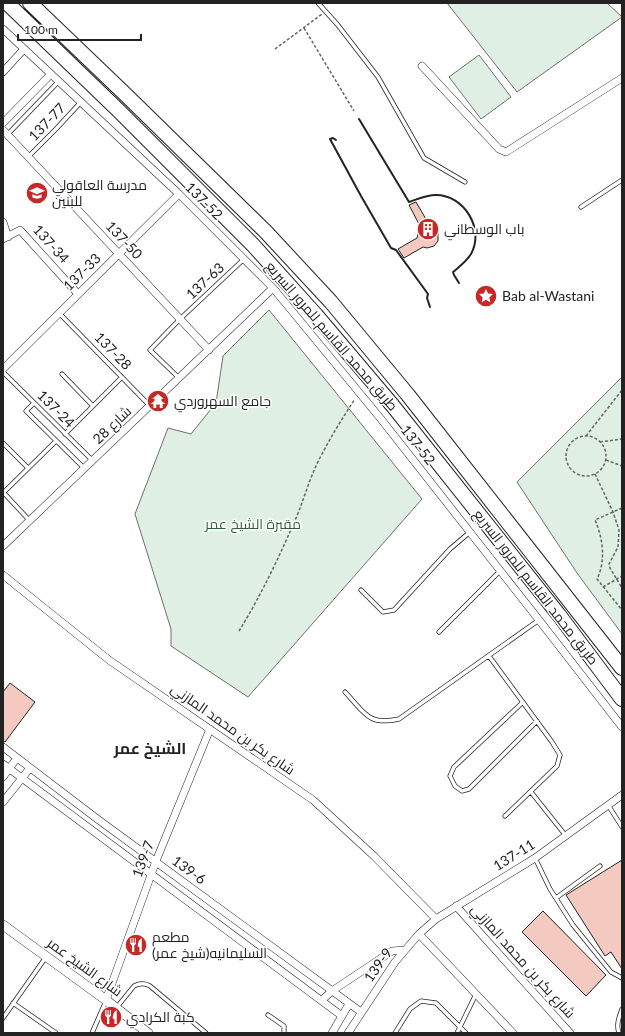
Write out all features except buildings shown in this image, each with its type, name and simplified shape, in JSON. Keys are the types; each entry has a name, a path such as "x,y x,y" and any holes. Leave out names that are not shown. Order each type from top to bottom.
{"highway":[{"name":"طريق محمد القاسم للمرور السريع","path":"7,3 118,110 247,240 316,315 393,406 559,615 622,699"},
{"name":"طريق محمد القاسم للمرور السريع","path":"30,3 266,232 331,302 408,395 622,668"}],"street":[{"name":"137-52","path":"3,28 179,194 273,288 359,392 540,620 622,727"},
{"path":"3,72 24,48"},
{"path":"422,66 499,149 506,152 622,78"},
{"path":"3,123 51,74"},
{"name":"137-50","path":"5,133 209,350"},
{"name":"137-33","path":"3,370 179,194"},
{"path":"3,222 6,238"},
{"name":"137-34","path":"6,238 20,230 78,294"},
{"name":"شارع 28","path":"3,546 273,288"},
{"name":"شارع بكر بن محمد المازني","path":"3,575 109,660 313,800 374,856 436,919"},
{"name":"139-7","path":"106,1000 151,874 210,729"},
{"name":"139-6","path":"3,747 361,1012"},
{"path":"3,777 18,758"},
{"name":"139-6","path":"3,764 342,1016"},
{"path":"3,802 30,768"},
{"name":"137-11","path":"419,934 436,919 535,858 622,795"},
{"name":"شارع بكر بن محمد المازني","path":"456,906 570,1033"},
{"name":"شارع الشيخ عمر","path":"3,925 117,1008 148,1033"},
{"path":"419,934 513,1033"},
{"name":"139-9","path":"348,1033 390,969 404,950 419,934"},
{"path":"322,1000 332,991 392,952 404,950"},
{"path":"332,1033 349,1004"}],"lane":[{"path":"318,3 378,77 424,158 465,182"},
{"path":"5,133 59,81"},
{"name":"137-77","path":"28,157 81,102"},
{"path":"581,207 622,180"},
{"name":"137-63","path":"179,378 150,350 180,319 244,259"},
{"name":"137-28","path":"59,313 150,406"},
{"name":"137-24","path":"3,370 92,461"},
{"path":"62,374 92,406"},
{"path":"65,434 122,377"},
{"path":"34,403 26,411 84,469"},
{"path":"30,521 3,492 56,441"},
{"path":"3,443 28,468"},
{"path":"360,590 383,612 394,610 450,549 470,532"},
{"path":"439,632 500,571"},
{"path":"345,692 370,719 385,722 399,719 540,620"},
{"path":"489,656 560,755 557,766 505,816"},
{"path":"523,702 454,767 450,776 455,786 462,791 469,790 537,721"},
{"path":"531,792 566,836"},
{"path":"608,805 622,826"},
{"path":"535,858 556,898 573,925 611,972 622,978"},
{"path":"556,898 600,866"},
{"path":"3,1018 46,956"},
{"path":"117,1008 134,986 138,984 146,984 156,990 206,1033"},
{"path":"457,1033 476,994"},
{"path":"92,1033 106,1000"},
{"path":"395,1033 410,1009 421,1001 436,1003 466,1033"},
{"path":"14,1003 56,1033"},
{"path":"619,1033 617,1029 618,1019 622,1009"},
{"path":"268,1015 284,1026 284,1033"}],"path":[{"path":"275,49 326,11"},
{"path":"304,28 354,111"},
{"path":"586,436 622,390"},
{"path":"239,631 253,609 276,562 299,510 308,484 322,455 359,392"},
{"path":"586,436 593,437 600,442 606,450 606,460 602,468 595,474 585,476 578,474 573,470 567,459 569,446 579,437 586,436"},
{"path":"600,442 622,439"},
{"path":"606,460 622,466"},
{"path":"595,474 613,512 619,530 616,553 610,564 610,568 622,588"},
{"path":"622,508 595,520 600,531 602,552 601,570 597,579 622,610"},
{"path":"603,587 622,576"}],"green space":[{"path":"447,3 607,3 622,17 517,92"},
{"path":"479,55 511,97 481,119 449,77"},
{"name":"مقبرة الشيخ عمر","path":"269,310 422,499 248,697 171,646 171,629 135,514 168,428 191,434 216,403 223,356"},
{"path":"622,377 622,634 577,573 517,482"}],"wall":[{"path":"359,119 409,202 422,197 436,195 446,197 463,207 469,215 473,224 475,244 469,257 453,272 459,283"},
{"path":"336,140 333,138 330,139 391,248 396,250 428,294 427,298 430,307"}],"place":[{"name":"مدرسة العاقولي للبنين","path":"37,193"},
{"name":"باب الوسطاني","path":"428,229"},
{"name":"Bab al-Wastani","path":"486,296"},
{"name":"جامع السهروردي","path":"158,401"},
{"name":"مطعم السليمانيه(شيخ عمر)","path":"136,945"},
{"name":"كبة الكرادي","path":"111,1017"}],"district":[{"name":"الشيخ عمر","path":"150,748"}]}
